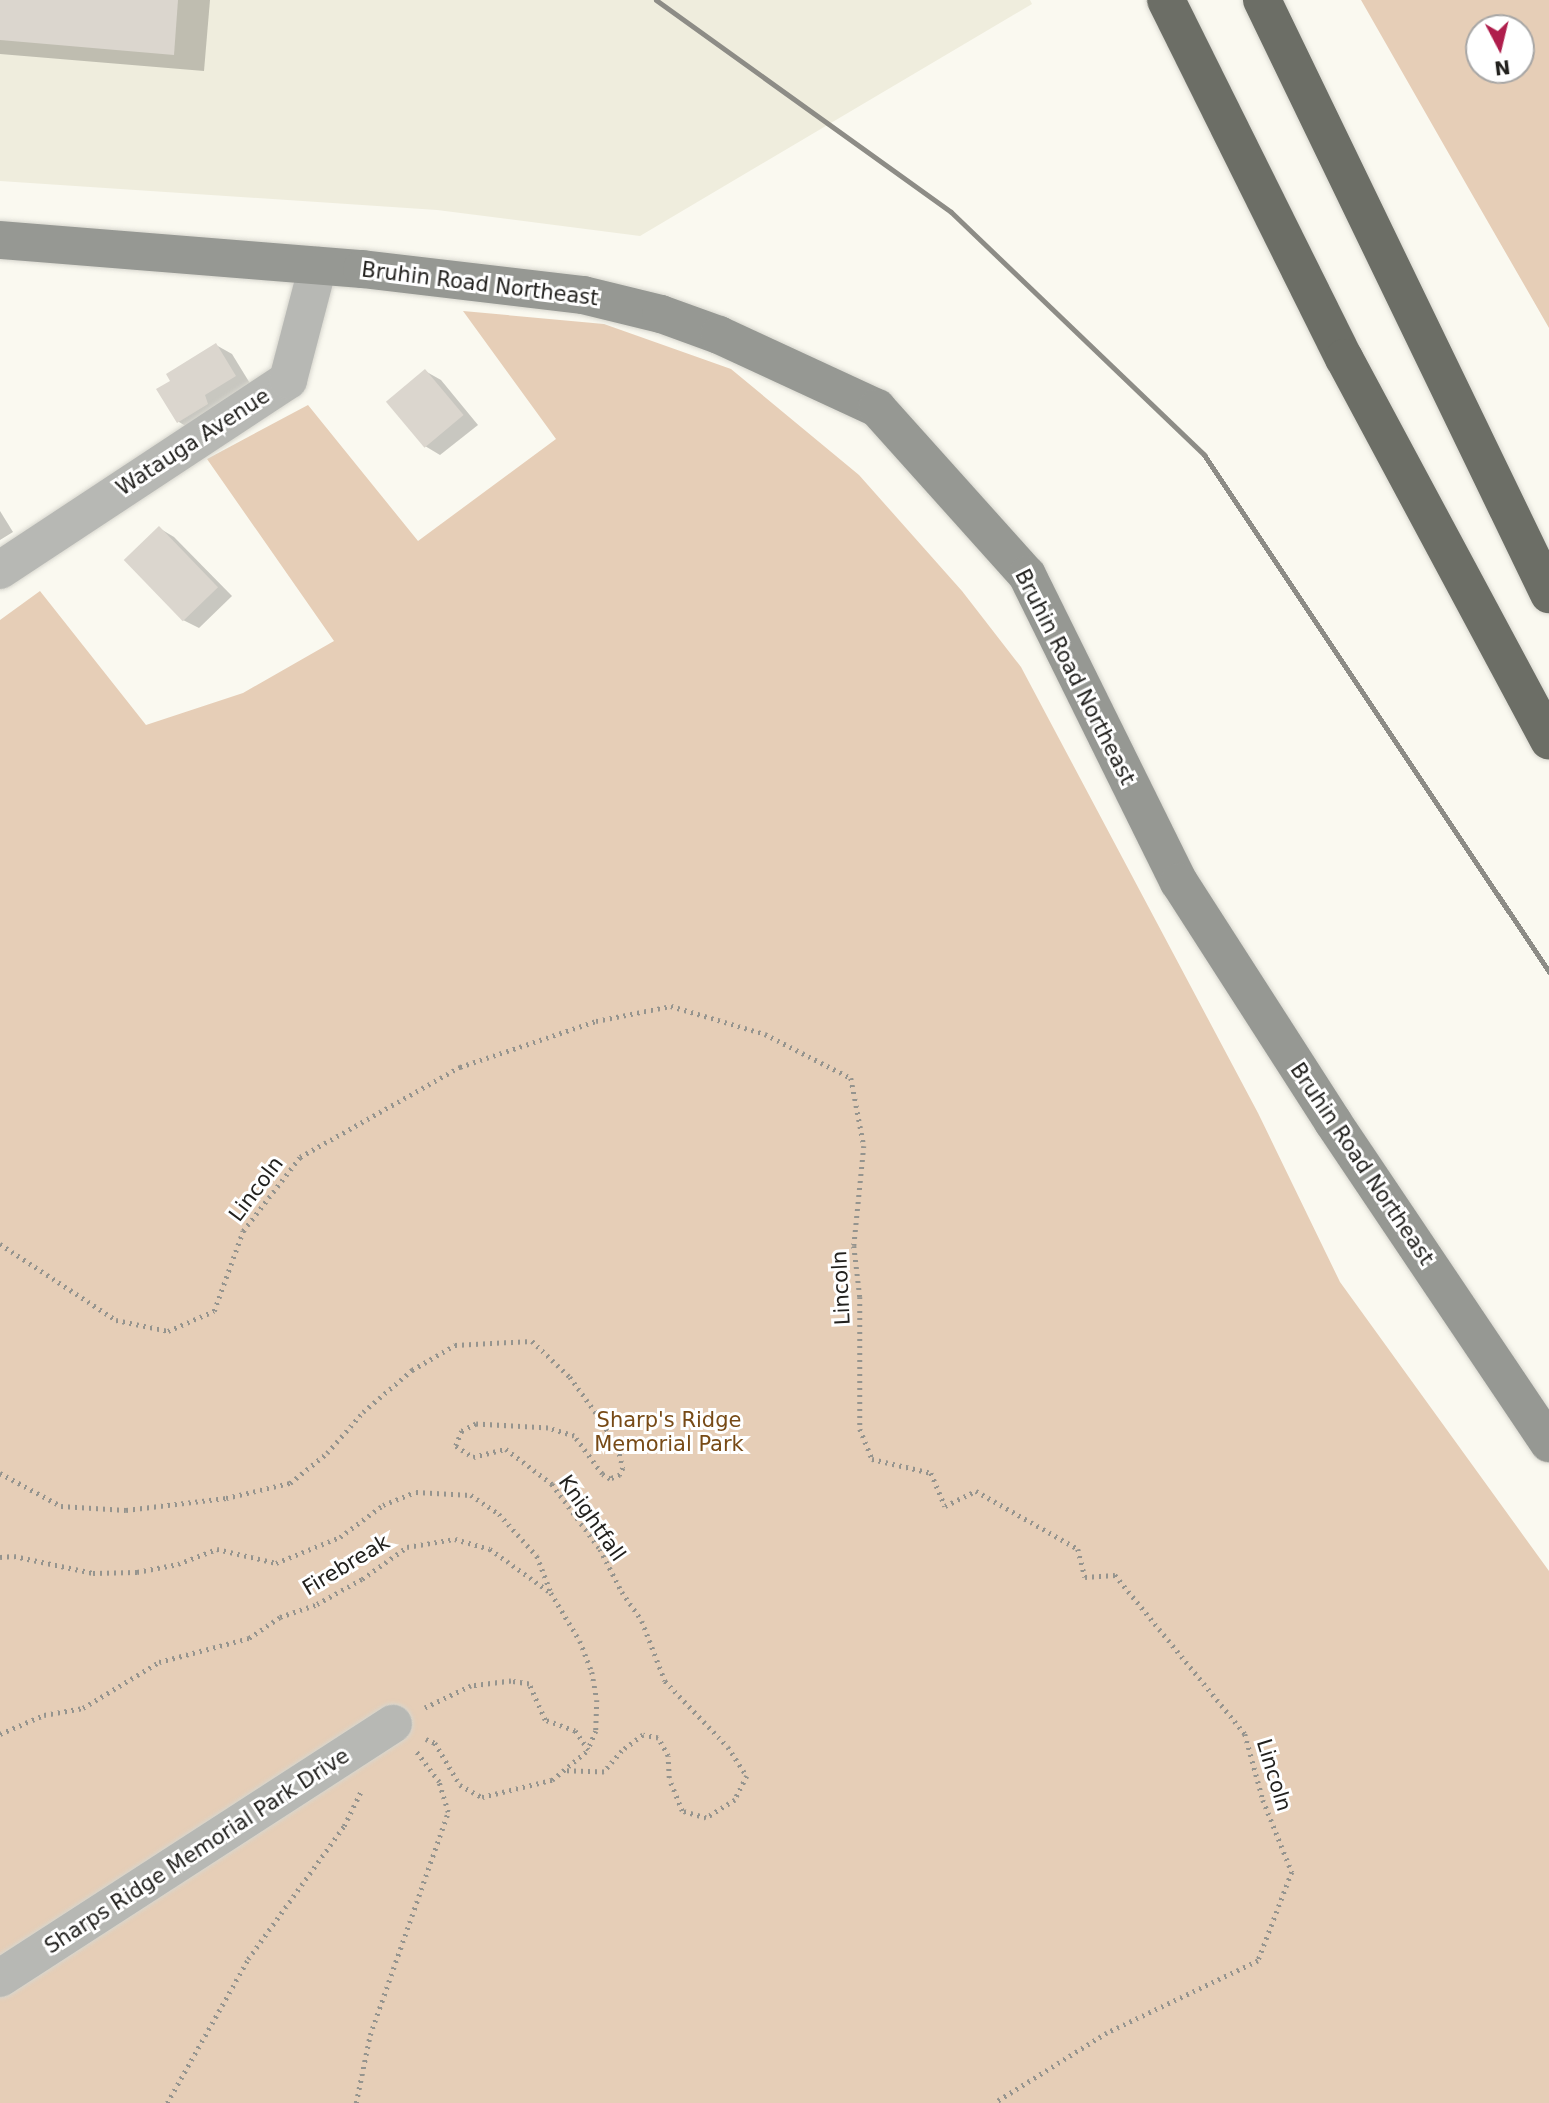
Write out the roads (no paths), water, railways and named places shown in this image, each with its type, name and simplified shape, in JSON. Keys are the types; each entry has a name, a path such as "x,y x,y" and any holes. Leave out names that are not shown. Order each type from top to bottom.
{"highway":[{"path":"1167,0 1344,358 1549,741"},
{"path":"1262,0 1549,594"},
{"path":"1496,488 1549,530"}],"main road":[{"name":"Bruhin Road Northeast","path":"0,240 318,266 508,284 583,295 648,310 719,335 877,408 1027,575 1179,882 1333,1122 1549,1443"}],"street":[{"name":"Watauga Avenue","path":"0,570 288,380 318,266"},
{"name":"Sharps Ridge Memorial Park Drive","path":"0,1978 393,1724"}],"railway":[{"path":"656,0 951,212 1204,455 1549,972"}],"park label":[{"name":"Sharp's Ridge Memorial Park","path":"669,1432"}]}
